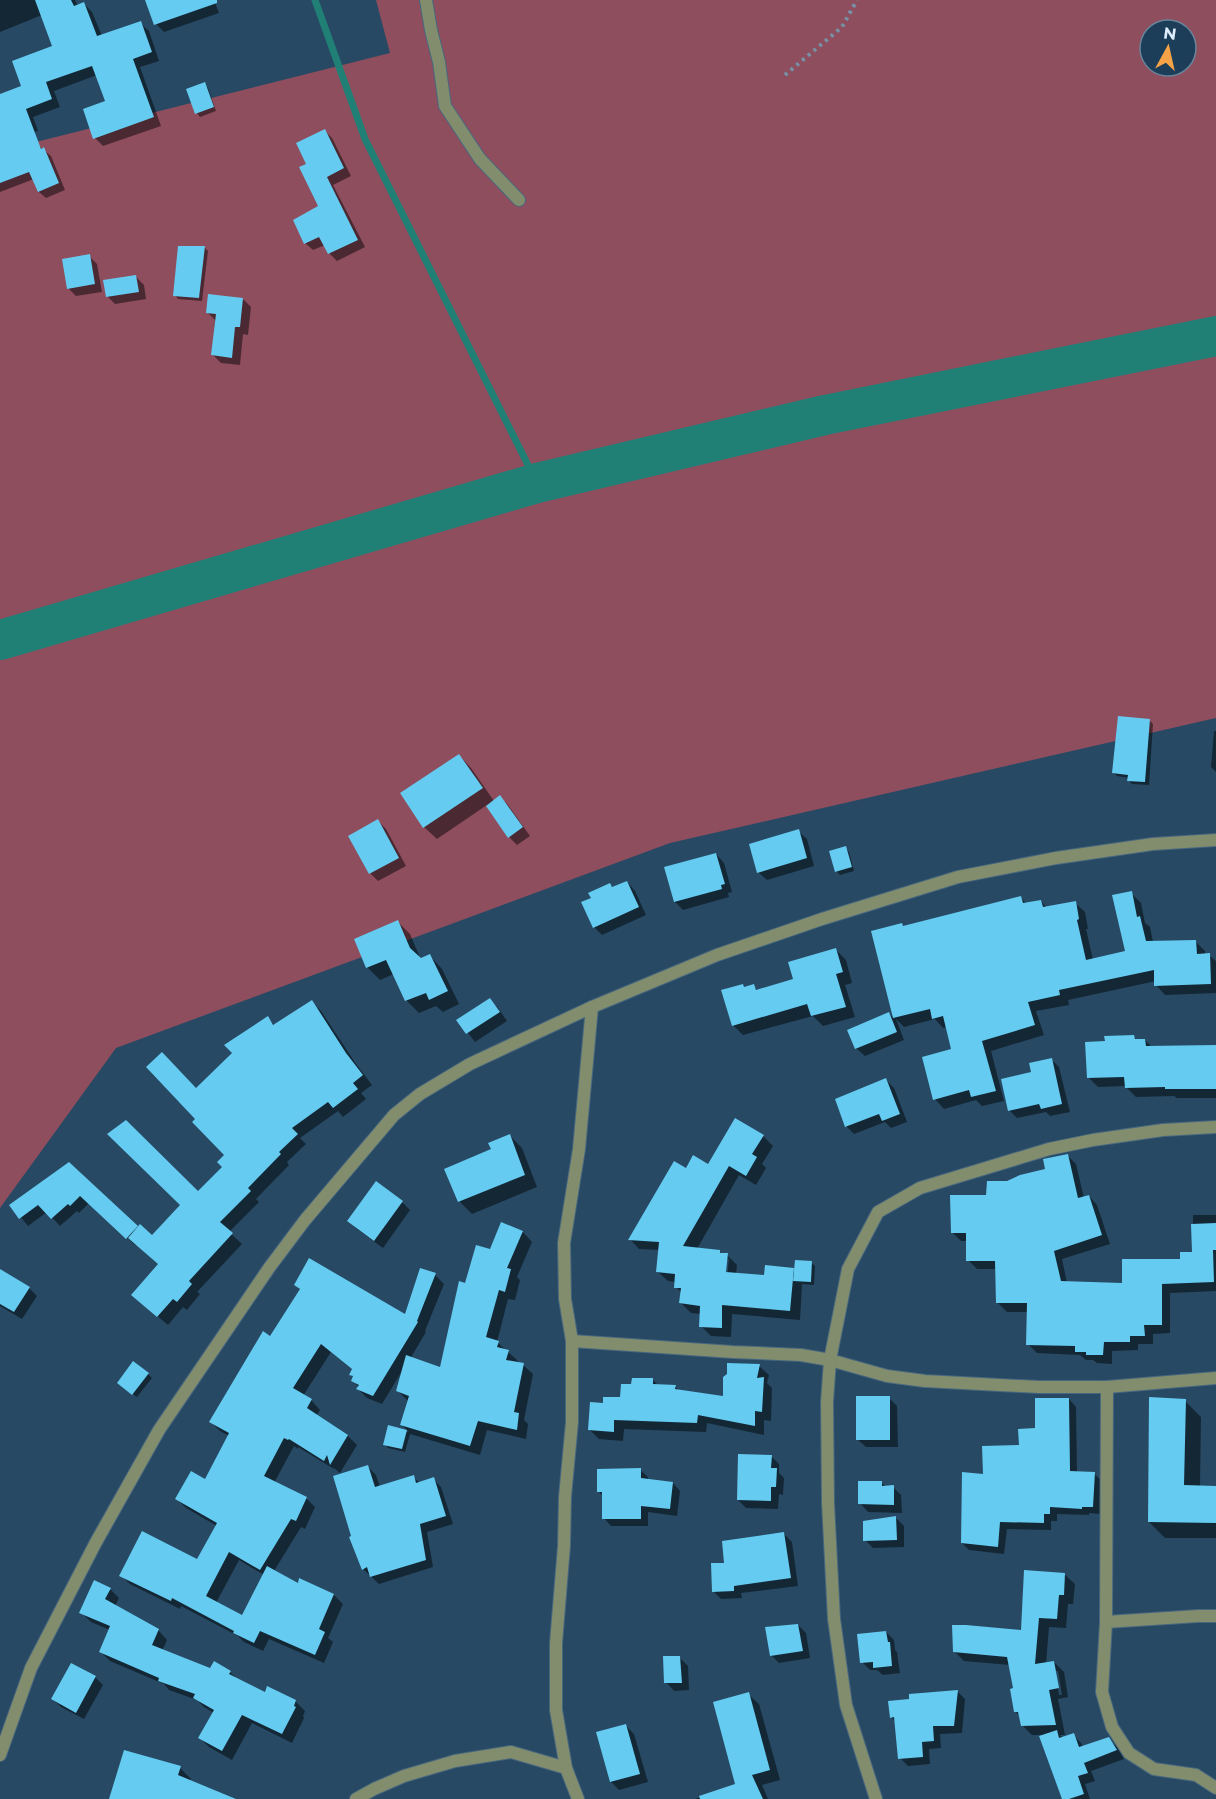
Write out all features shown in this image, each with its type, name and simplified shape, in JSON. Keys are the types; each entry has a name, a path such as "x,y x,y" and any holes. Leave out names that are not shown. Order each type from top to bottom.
{"street":[{"path":"426,0 446,106 480,159 519,200"},
{"path":"0,1755 31,1668 95,1544 159,1430 304,1220 394,1114 420,1094 470,1064 592,1007 717,955 822,919 958,877 1110,850 1153,844 1216,840"},
{"path":"578,1799 566,1768 556,1710 556,1643 572,1422 572,1341 566,1299 564,1243 579,1149 592,1007"},
{"path":"876,1799 846,1705 834,1619 828,1503 828,1402 830,1360 848,1269 878,1212 920,1188 1049,1149 1093,1140 1163,1130 1216,1128"},
{"path":"572,1341 801,1355 830,1360 887,1376 925,1381 1039,1388 1107,1387 1216,1378"},
{"path":"1107,1387 1106,1622 1102,1692 1112,1727 1128,1753 1154,1769 1196,1775 1216,1788"},
{"path":"1106,1622 1216,1616"},
{"path":"356,1799 404,1776 455,1761 511,1752 566,1768"}],"path":[{"path":"785,75 842,27 857,0"}],"shaded area":[{"path":"376,0 1216,0 1216,718 670,843 116,1048 0,1208 0,151 390,53"}],"building":[{"path":"35,0 71,0 74,6 84,2 97,36 141,21 152,52 133,59 154,117 93,139 83,109 105,101 92,66 46,82 52,99 26,109 41,149 44,147 59,183 38,192 29,172 0,183 0,94 21,86 12,61 52,46"},
{"path":"145,0 217,0 217,3 154,25"},
{"path":"205,82 214,107 195,114 186,89"},
{"path":"325,129 344,168 327,177 358,240 328,254 319,237 304,244 293,220 318,206 299,167 306,164 296,143"},
{"path":"178,246 205,246 199,298 173,296"},
{"path":"90,254 95,284 67,289 62,259"},
{"path":"136,275 139,292 106,297 103,280"},
{"path":"208,294 243,298 240,327 235,327 232,358 211,355 216,314 206,313"},
{"path":"1118,716 1150,719 1145,782 1127,781 1128,775 1112,773"},
{"path":"459,754 483,788 423,828 400,793"},
{"path":"500,795 523,827 508,838 486,806"},
{"path":"378,819 399,858 369,874 348,836"},
{"path":"799,829 807,858 757,873 749,844"},
{"path":"846,846 852,867 835,872 829,851"},
{"path":"716,853 725,884 721,885 722,889 674,902 664,867"},
{"path":"627,881 639,907 593,928 581,902 591,898 588,893 610,883 612,887"},
{"path":"1132,891 1137,917 1140,916 1146,941 1196,940 1197,954 1210,953 1211,984 1154,986 1154,970 1059,990 1060,995 1028,1002 1035,1025 982,1041 996,1091 971,1097 969,1090 933,1100 922,1057 951,1049 943,1016 932,1019 930,1009 893,1018 871,931 902,923 903,926 1021,896 1023,903 1041,900 1043,907 1076,901 1079,919 1077,920 1086,960 1125,951 1112,895"},
{"path":"398,920 410,948 421,958 430,954 448,991 429,1000 426,993 405,1001 386,960 366,968 354,939"},
{"path":"836,948 843,972 836,974 846,1007 811,1016 807,1004 732,1026 721,990 743,984 744,987 754,984 756,990 793,979 788,962"},
{"path":"490,998 500,1012 466,1034 456,1020"},
{"path":"312,1000 363,1075 353,1083 358,1089 333,1108 328,1102 292,1128 298,1134 248,1188 251,1191 220,1222 233,1233 189,1281 192,1284 177,1302 173,1299 157,1317 131,1295 158,1264 128,1238 140,1224 152,1235 180,1205 107,1134 126,1120 198,1191 222,1167 217,1162 224,1155 192,1122 195,1119 146,1067 162,1052 196,1088 232,1053 224,1045 268,1016 273,1025"},
{"path":"889,1012 897,1032 855,1049 847,1030"},
{"path":"1134,1035 1135,1039 1145,1039 1146,1046 1216,1045 1216,1089 1125,1088 1124,1077 1087,1078 1085,1042 1105,1041 1104,1036"},
{"path":"1052,1058 1062,1104 1041,1109 1039,1104 1008,1111 1001,1079 1031,1072 1029,1063"},
{"path":"886,1078 900,1114 882,1121 879,1114 845,1127 835,1099"},
{"path":"735,1118 764,1135 752,1154 757,1157 746,1176 729,1166 683,1246 728,1253 726,1272 764,1275 765,1265 794,1268 790,1311 722,1305 722,1328 699,1327 700,1306 679,1303 681,1288 674,1288 675,1274 656,1272 659,1242 628,1240 674,1161 686,1168 693,1155 708,1164"},
{"path":"510,1134 525,1175 458,1202 444,1169 491,1149 488,1143"},
{"path":"1068,1154 1078,1198 1089,1195 1102,1235 1054,1251 1061,1281 1122,1283 1122,1259 1180,1259 1180,1252 1192,1252 1191,1224 1216,1223 1216,1250 1213,1250 1214,1282 1162,1284 1162,1325 1144,1325 1145,1336 1130,1336 1130,1342 1104,1342 1103,1355 1086,1355 1086,1352 1075,1352 1075,1346 1026,1345 1027,1303 996,1303 995,1261 966,1261 966,1233 951,1233 950,1195 986,1195 987,1181 1007,1181 1020,1175 1045,1169 1043,1159"},
{"path":"69,1162 138,1226 126,1239 80,1196 51,1219 38,1205 19,1219 9,1205"},
{"path":"376,1181 403,1201 374,1241 347,1221"},
{"path":"501,1222 523,1231 507,1268 511,1269 505,1292 499,1290 486,1337 499,1341 497,1347 509,1350 506,1360 524,1363 514,1412 519,1413 517,1430 478,1421 470,1446 400,1425 409,1396 396,1391 406,1355 440,1367 459,1281 465,1283 476,1245 490,1249"},
{"path":"309,1258 405,1314 420,1268 436,1273 418,1322 373,1396 356,1389 359,1385 351,1381 353,1376 349,1375 352,1369 321,1344 293,1388 312,1399 307,1408 348,1435 330,1465 327,1455 324,1461 284,1438 264,1476 307,1497 296,1521 291,1519 260,1570 229,1552 206,1596 242,1615 267,1566 298,1583 299,1578 334,1594 319,1629 325,1632 315,1655 260,1631 254,1643 172,1598 171,1601 119,1576 142,1531 197,1559 217,1523 175,1499 191,1471 205,1479 229,1433 209,1422 263,1331 270,1336 300,1289 294,1285"},
{"path":"795,1260 812,1261 811,1282 793,1281"},
{"path":"0,1269 30,1287 14,1312 0,1304"},
{"path":"133,1361 149,1373 132,1395 117,1383"},
{"path":"727,1363 760,1364 757,1378 764,1377 762,1412 755,1411 755,1426 698,1415 697,1423 614,1420 614,1432 588,1430 590,1402 603,1403 603,1397 620,1397 621,1384 631,1384 632,1378 653,1378 653,1384 676,1385 675,1389 723,1396 723,1377 727,1374"},
{"path":"856,1396 890,1396 890,1440 856,1440"},
{"path":"1149,1397 1186,1399 1184,1485 1216,1486 1216,1523 1148,1522"},
{"path":"1035,1398 1069,1398 1070,1471 1095,1472 1093,1507 1082,1507 1082,1509 1050,1507 1050,1514 1044,1514 1044,1523 1000,1522 998,1547 961,1543 962,1472 983,1474 982,1446 1019,1445 1018,1429 1035,1428"},
{"path":"388,1425 407,1430 402,1449 383,1445"},
{"path":"738,1454 772,1455 771,1468 777,1468 776,1487 771,1487 771,1501 737,1500"},
{"path":"368,1465 375,1487 414,1475 416,1483 434,1477 446,1516 420,1524 426,1560 370,1577 367,1567 362,1570 349,1537 351,1536 333,1476"},
{"path":"641,1468 641,1478 673,1482 670,1509 641,1506 641,1519 602,1519 602,1492 597,1492 597,1469"},
{"path":"858,1481 882,1481 882,1486 894,1485 894,1505 858,1504"},
{"path":"896,1516 897,1540 863,1541 863,1521"},
{"path":"784,1532 791,1578 734,1586 734,1591 712,1592 711,1563 724,1563 722,1541"},
{"path":"1024,1570 1065,1573 1064,1595 1059,1595 1057,1619 1039,1618 1035,1664 1054,1661 1059,1688 1049,1690 1056,1725 1021,1726 1018,1712 1014,1712 1010,1689 1013,1688 1007,1657 953,1652 952,1625 1021,1630"},
{"path":"94,1580 111,1588 105,1599 159,1629 152,1645 210,1668 214,1661 231,1671 229,1674 265,1692 267,1686 296,1700 294,1706 296,1707 282,1734 242,1715 222,1751 198,1738 214,1710 193,1698 195,1694 158,1681 159,1678 99,1652 110,1626 79,1613"},
{"path":"798,1624 803,1651 770,1656 765,1627"},
{"path":"886,1631 888,1642 890,1642 892,1666 873,1668 873,1662 860,1663 857,1634"},
{"path":"663,1656 680,1656 682,1683 664,1683"},
{"path":"71,1663 96,1676 76,1713 51,1699"},
{"path":"958,1690 954,1726 933,1726 934,1741 922,1742 923,1757 898,1759 894,1717 890,1718 888,1701 909,1699 909,1694"},
{"path":"749,1692 770,1770 752,1775 763,1799 700,1799 699,1796 735,1784 713,1702"},
{"path":"626,1724 640,1774 610,1782 596,1732"},
{"path":"1057,1730 1059,1738 1074,1733 1079,1747 1109,1737 1117,1750 1084,1763 1088,1773 1078,1776 1084,1794 1069,1799 1062,1799 1039,1736"},
{"path":"124,1750 181,1766 178,1775 236,1799 109,1799"}],"waterway":[{"path":"315,0 365,139 537,483"},
{"path":"0,640 537,483 825,415 1216,336"}]}
